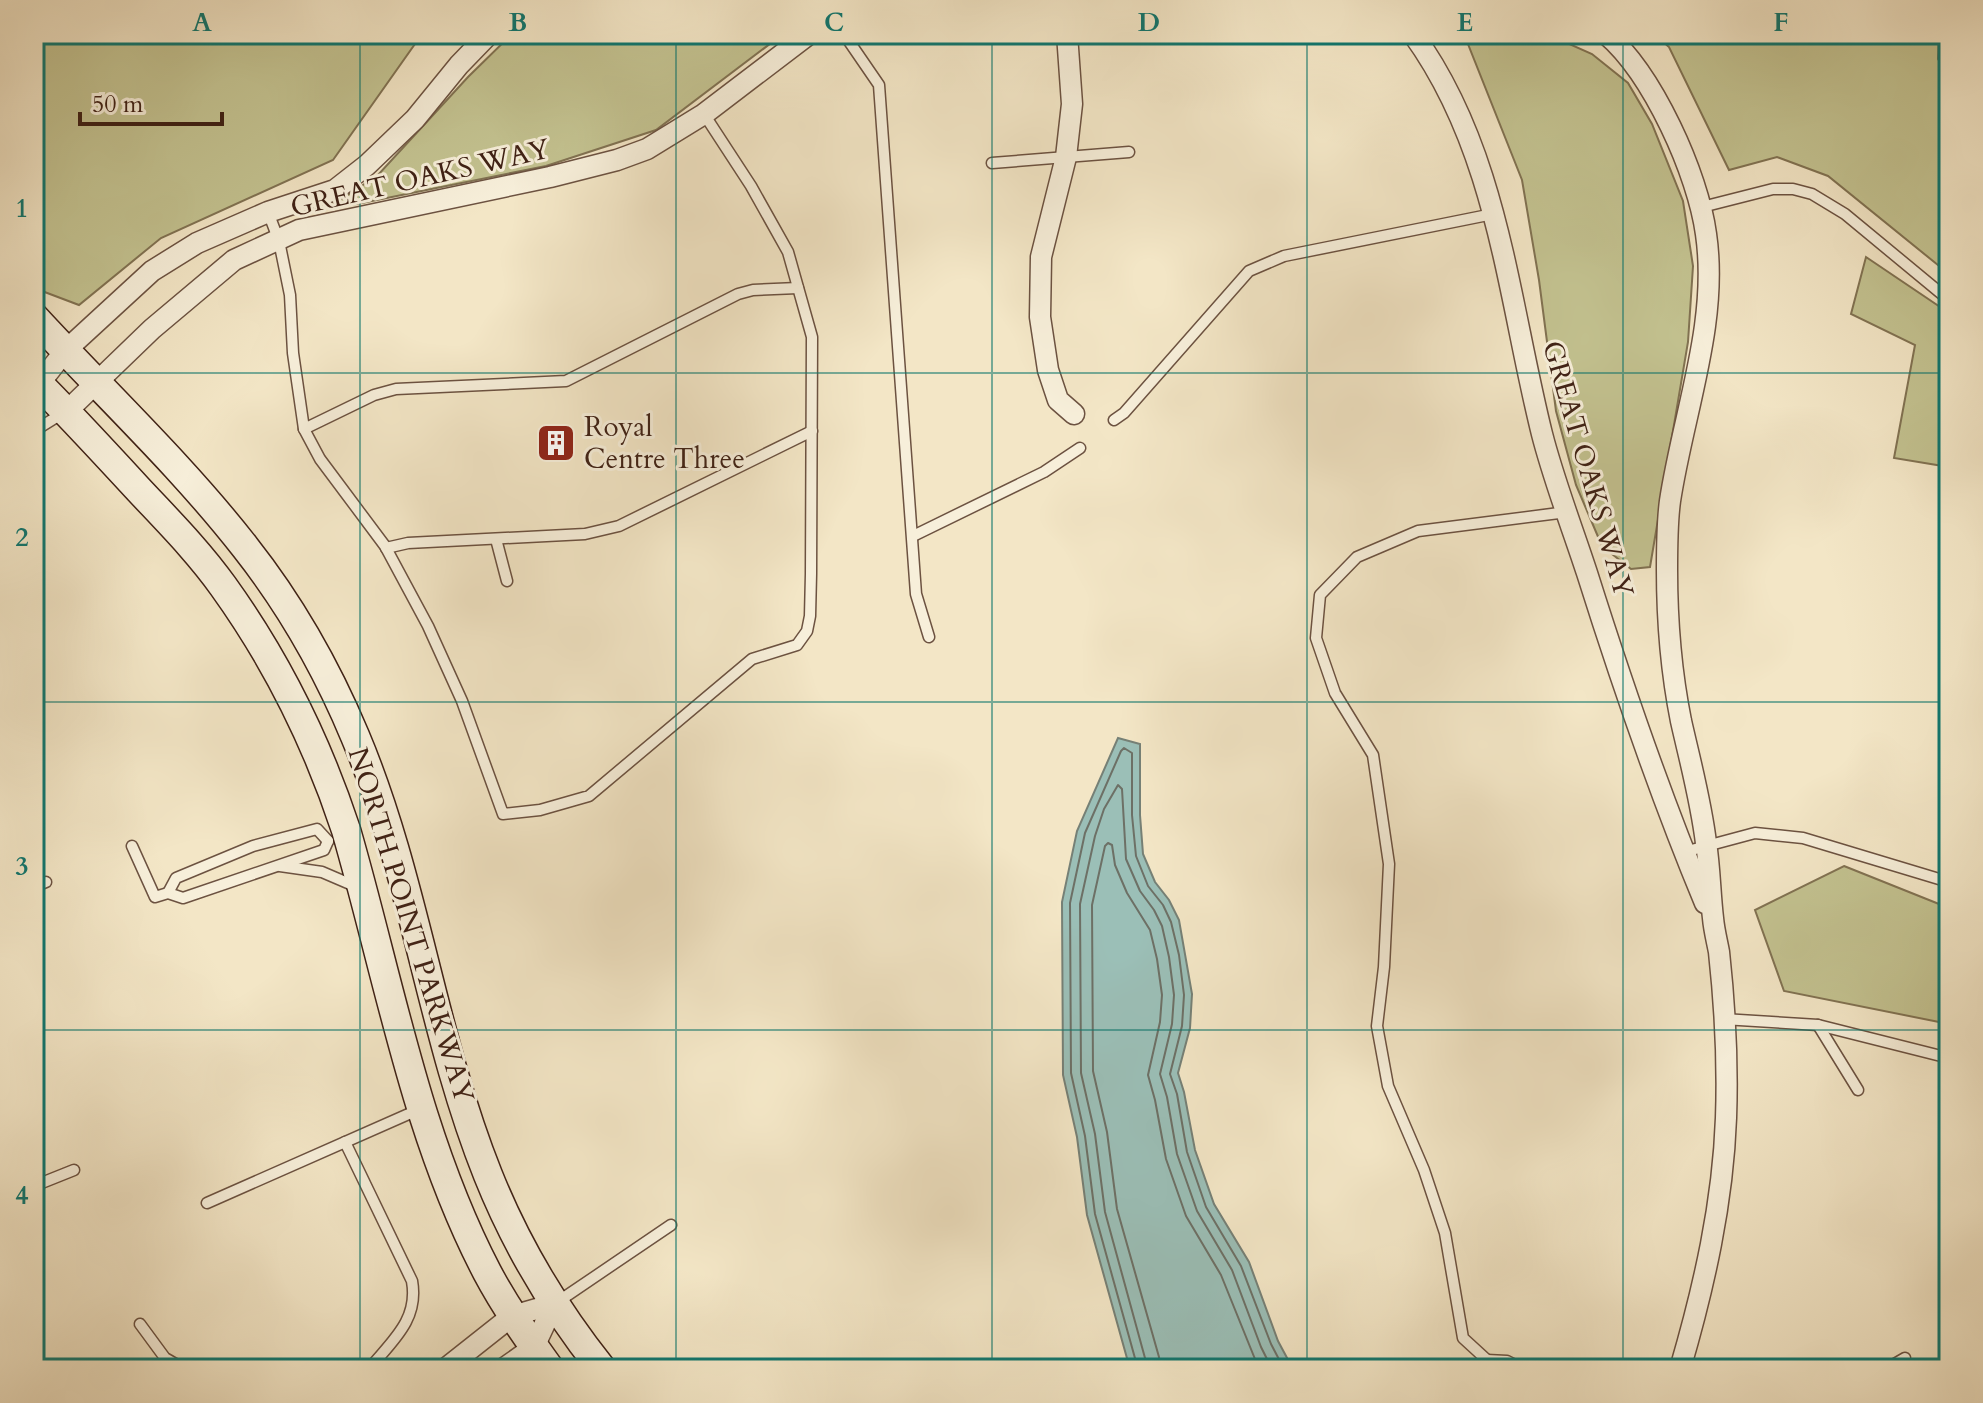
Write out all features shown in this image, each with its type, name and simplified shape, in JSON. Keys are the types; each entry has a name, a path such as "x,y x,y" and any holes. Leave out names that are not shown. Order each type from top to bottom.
{"street":[{"name":"GREAT OAKS WAY","path":"36,383 65,351 152,271 197,243 268,212 335,190 367,165 415,119 489,34"},
{"name":"GREAT OAKS WAY","path":"67,411 152,329 234,260 299,230 617,160 659,143 704,114 809,34"},
{"path":"1067,34 1072,104 1066,157 1041,257 1040,317 1048,370 1058,400 1074,414"},
{"name":"GREAT OAKS WAY","path":"1413,34 1430,57 1472,139 1493,214 1543,436 1611,648 1684,852 1713,922"},
{"name":"GREAT OAKS WAY","path":"1606,34 1651,89 1684,155 1702,207 1707,239 1707,300 1670,504 1667,568 1669,642 1707,845 1718,950 1726,1092 1722,1177 1702,1294 1680,1369"},
{"name":"NORTH POINT PARKWAY","path":"34,317 247,549 301,628 320,662 356,737 387,823 473,1133 511,1226 554,1304 602,1369"},
{"name":"NORTH POINT PARKWAY","path":"36,383 67,411 171,523 221,583 295,703 330,784 338,839 363,890 422,1108 466,1229 512,1316 542,1358"},
{"path":"445,1369 512,1316 554,1304 542,1358 503,1369"}],"lane":[{"path":"844,34 879,85 916,594 929,637"},
{"path":"268,212 279,241 290,295 293,353 304,429 320,459 386,548 428,626 462,701 503,814 540,810 589,796 752,659 797,645 807,631 810,616 812,337 788,252 751,186 704,114"},
{"path":"992,163 1129,152"},
{"path":"1702,207 1773,189 1793,189 1812,194 1845,214 1949,300"},
{"path":"1114,420 1124,413 1249,271 1284,256 1493,214"},
{"path":"304,429 374,395 396,389 566,381 738,294 753,290 798,288"},
{"path":"34,431 67,411"},
{"path":"386,548 408,543 585,534 619,526 812,431"},
{"path":"913,536 1044,472 1080,448"},
{"path":"1523,1369 1507,1361 1488,1365 1463,1338 1445,1233 1424,1170 1388,1086 1377,1026 1384,967 1389,864 1373,755 1335,693 1316,638 1320,595 1357,557 1418,531 1567,512"},
{"path":"496,539 507,581"},
{"path":"132,846 155,897 168,893 183,898 324,850 338,839 317,829 253,846 176,878 168,893"},
{"path":"1684,852 1755,833 1803,838 1949,882"},
{"path":"278,865 322,872 363,890"},
{"path":"34,887 46,882"},
{"path":"1723,1019 1818,1025 1949,1058"},
{"path":"1818,1025 1858,1090"},
{"path":"207,1203 422,1108"},
{"path":"345,1142 412,1281 415,1299 410,1318 369,1369"},
{"path":"34,1186 74,1170"},
{"path":"554,1304 671,1225"},
{"path":"140,1324 165,1358 184,1369"},
{"path":"1886,1369 1905,1358"}],"shaded area":[{"path":"34,34 422,34 333,160 161,238 79,305 34,288"},
{"path":"512,34 783,34 656,130 546,166 357,204 331,206 378,175"},
{"path":"1464,34 1547,34 1592,54 1628,83 1652,124 1683,201 1693,266 1688,342 1650,567 1631,569 1602,546 1576,485 1556,411 1522,180"},
{"path":"1654,34 1939,34 1938,59 1949,77 1949,274 1828,176 1777,157 1729,170 1669,47"},
{"path":"1866,257 1949,313 1949,467 1894,458 1915,345 1851,314"},
{"path":"1844,866 1949,908 1949,1024 1784,991 1755,910"}],"water":[{"path":"1118,738 1140,744 1143,854 1155,882 1179,920 1192,994 1190,1028 1178,1073 1195,1150 1214,1204 1249,1262 1278,1341 1293,1369 1130,1369 1087,1215 1077,1137 1063,1075 1062,902 1077,831"}],"place":[{"name":"Royal Centre Three","path":"556,443"}]}
